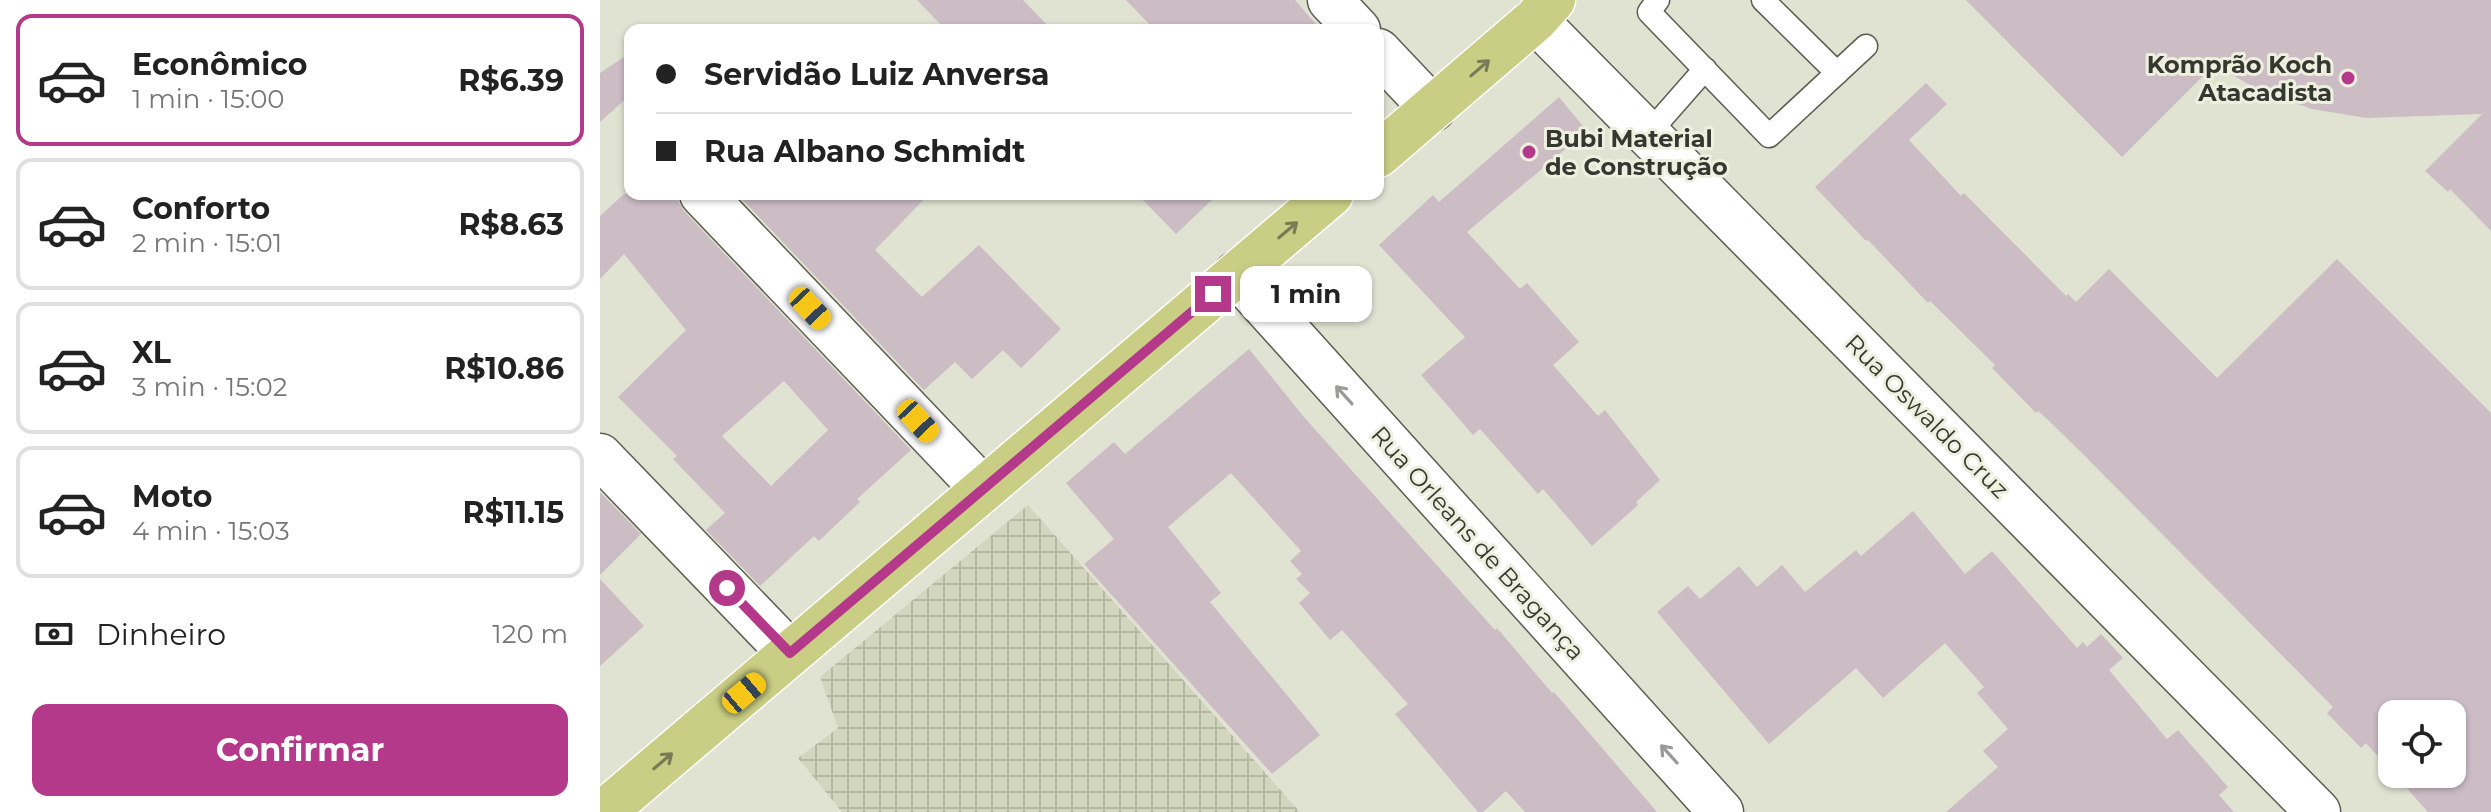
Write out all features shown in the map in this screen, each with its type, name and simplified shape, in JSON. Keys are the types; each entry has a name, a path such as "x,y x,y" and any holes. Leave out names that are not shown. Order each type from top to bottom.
{"main road":[{"path":"1384,150 1544,10"},
{"path":"604,812 1324,200"}],"street":[{"path":"1330,0 1352,24"},
{"name":"Rua Oswaldo Cruz","path":"1544,10 1648,134 2318,812"},
{"path":"1384,57 1433,109"},
{"path":"708,200 983,489"},
{"name":"Rua Orleans de Bragança","path":"1236,274 1721,812"},
{"path":"600,456 790,653"}],"lane":[{"path":"1658,0 1649,12 1769,136 1866,46"},
{"path":"1763,0 1837,73"},
{"path":"1648,134 1705,69"}],"shaded area":[{"path":"1028,505 1300,812 842,812 798,758 838,728 820,677"}],"building":[{"path":"917,0 1023,0 1046,24 940,24"},
{"path":"1126,0 1295,0 1316,24 1149,24"},
{"name":"Komprão Koch Atacadista","path":"1966,0 2491,0 2491,231 2450,189 2448,192 2425,171 2482,114 2366,118 2312,109 2261,91 2214,65 2122,157"},
{"path":"624,57 624,100 600,122 600,73"},
{"path":"1926,83 1947,104 1909,140 1961,196 1964,193 2066,296 2068,294 2076,302 2109,269 2217,378 2337,259 2491,413 2491,812 2428,812 2407,788 2466,788 2466,700 2378,700 2378,756 2366,743 2361,748 2327,713 2333,707 2083,454 2038,411 2036,413 1992,368 1995,365 1930,301 1928,303 1815,187"},
{"path":"1559,97 1587,131 1467,232 1520,289 1527,283 1579,342 1553,365 1598,416 1605,410 1660,480 1636,502 1638,505 1592,546 1543,489 1538,494 1480,429 1473,435 1421,375 1465,337 1379,245 1433,195 1439,202"},
{"path":"624,194 624,200 678,200 684,211 911,450 857,499 860,502 819,541 814,536 760,586 706,530 725,513 673,459 677,456 618,397 686,330 624,254 600,279 600,216","holes":["784,381 828,430 771,486 722,436"]},
{"path":"743,200 923,200 875,250 922,297 979,245 1061,329 1021,368 1003,350 972,379 955,362 924,390"},
{"path":"1143,200 1212,200 1176,234"},
{"path":"1249,349 1303,416 1495,630 1497,628 1657,812 1525,812 1506,791 1483,812 1478,812 1395,714 1408,704 1342,630 1330,640 1299,603 1310,593 1296,579 1302,574 1290,561 1301,551 1231,473 1168,527 1221,593 1210,602 1320,735 1272,774 1084,564 1114,539 1066,483 1114,442 1125,454"},
{"path":"600,492 641,534 600,575"},
{"path":"1913,511 1965,574 1992,551 2077,648 2083,642 2087,647 2101,634 2123,658 2109,670 2167,739 2178,730 2228,787 2219,795 2234,812 1946,812 1998,767 1983,751 2008,729 1977,693 1984,687 1945,643 1883,698 1856,668 1769,744 1657,612 1688,586 1700,599 1739,566 1757,587 1782,565 1805,592 1856,550 1861,556"},
{"path":"600,579 644,626 600,666"}],"place":[{"name":"Komprão Koch Atacadista","path":"2348,78"},
{"name":"Bubi Material de Construção","path":"1529,152"}],"route":[{"path":"727,588 790,653 1213,294"}]}
